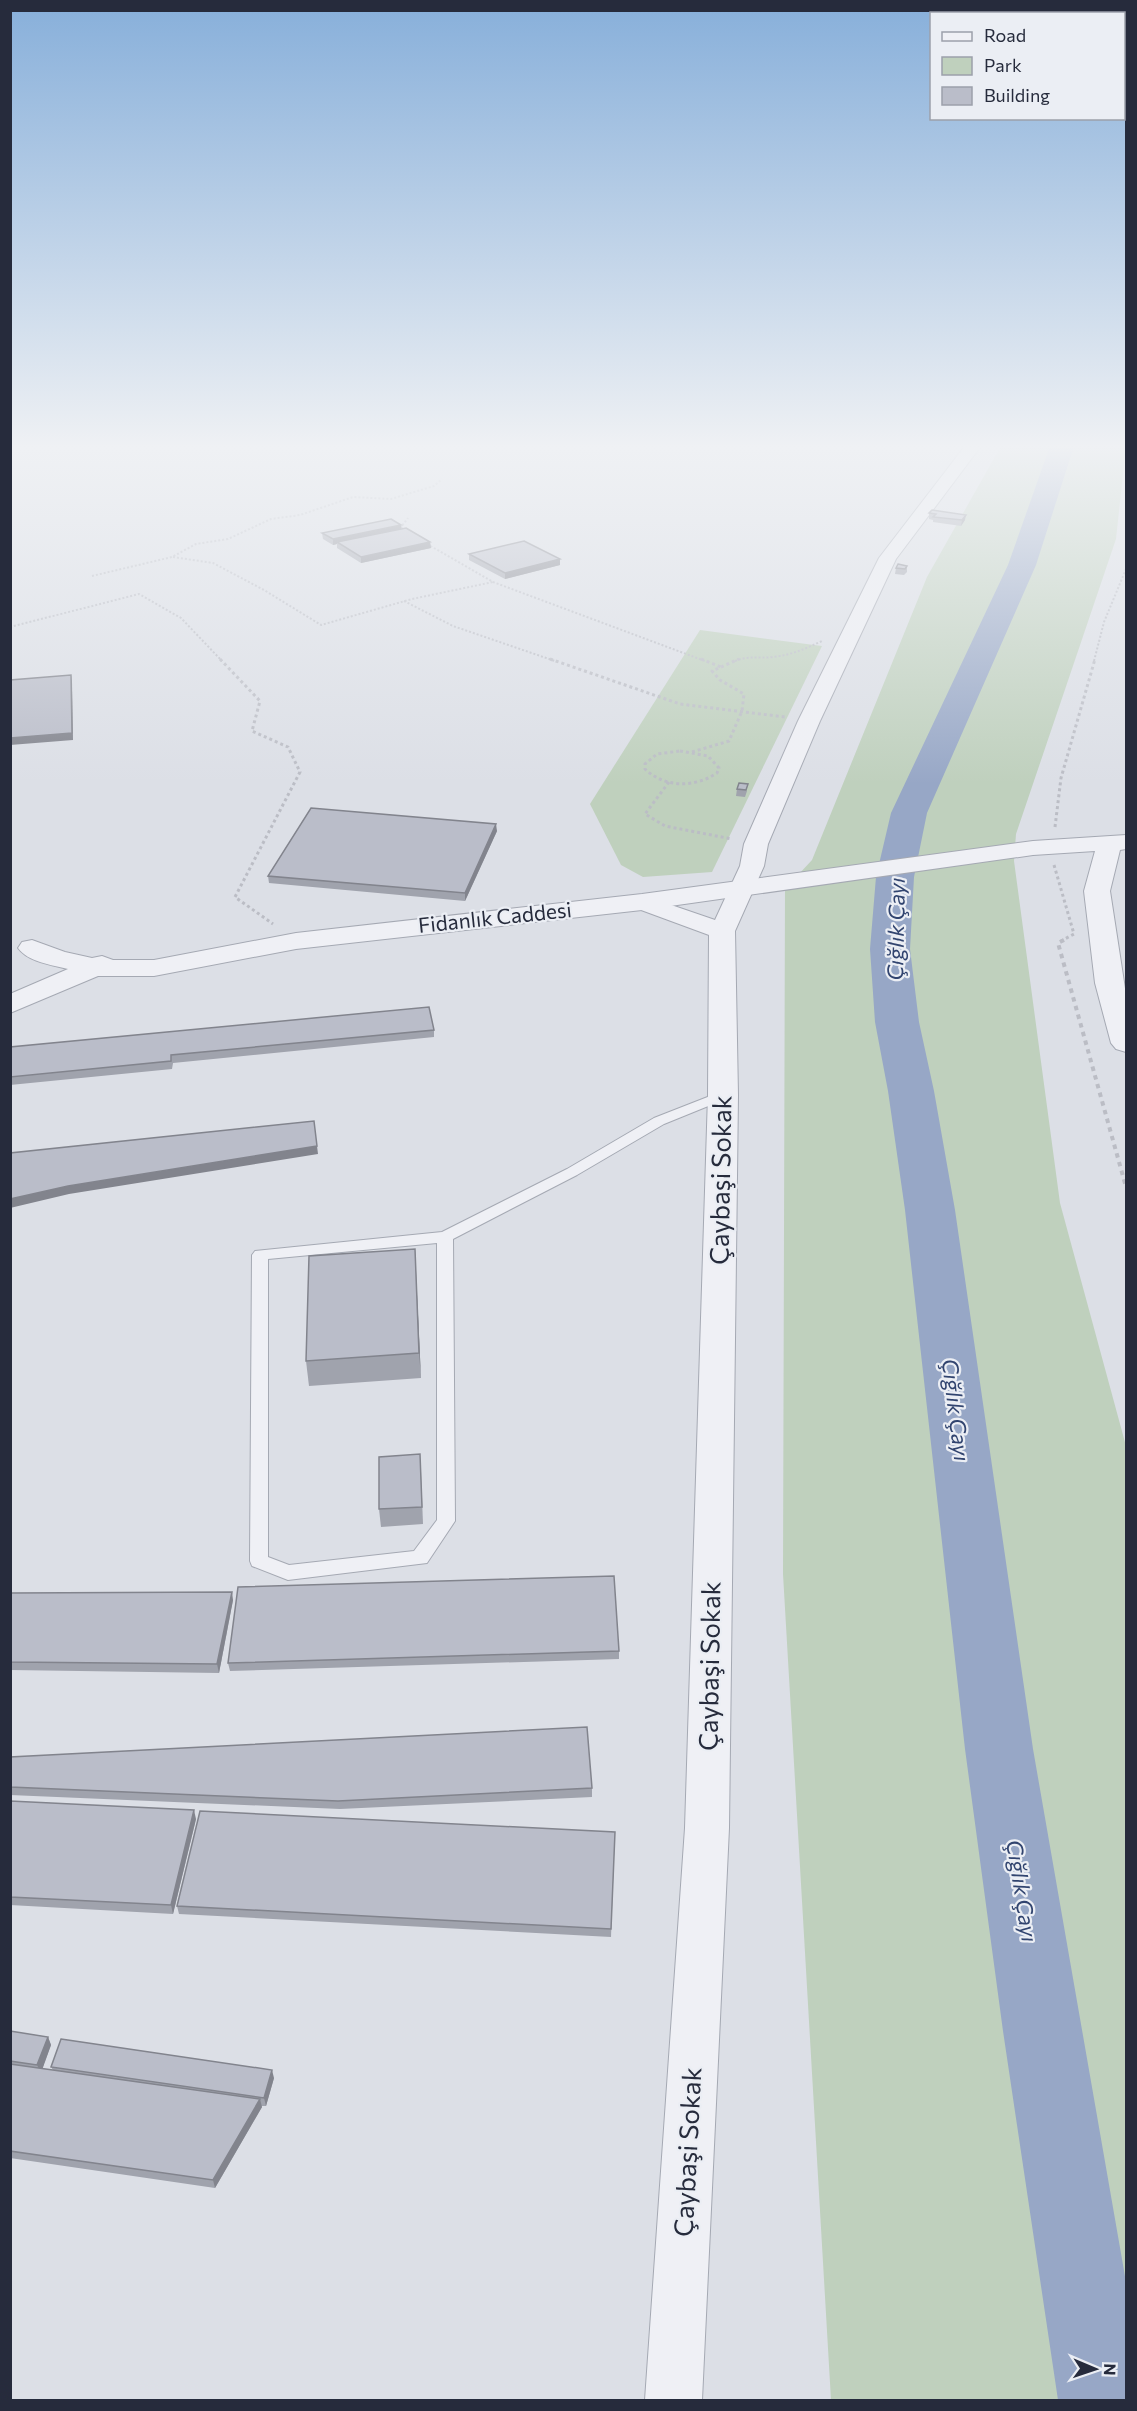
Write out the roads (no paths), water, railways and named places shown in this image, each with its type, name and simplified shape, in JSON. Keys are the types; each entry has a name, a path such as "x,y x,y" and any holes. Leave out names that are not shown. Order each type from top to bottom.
{"street":[{"path":"642,902 722,931 752,866 756,844 809,721 888,559"},
{"path":"1118,843 1097,891 1109,983 1126,1043"},
{"name":"Fidanlık Caddesi","path":"21,947 56,958 106,960 153,968 247,948 296,941 642,902 1048,847 1118,843"},
{"name":"Çaybaşi Sokak","path":"673,2400 707,1828 723,1095 722,931"},
{"path":"10,1005 106,960"}],"lane":[{"path":"445,1237 446,1521 420,1558 288,1574 259,1561 260,1255 445,1237 572,1172 659,1121 723,1095"}],"waterway":[{"name":"Çığlık Çayı","path":"1024,559 909,813 895,877 890,949 897,1022 911,1091 930,1210 999,1749 1042,2031 1103,2400"}]}
